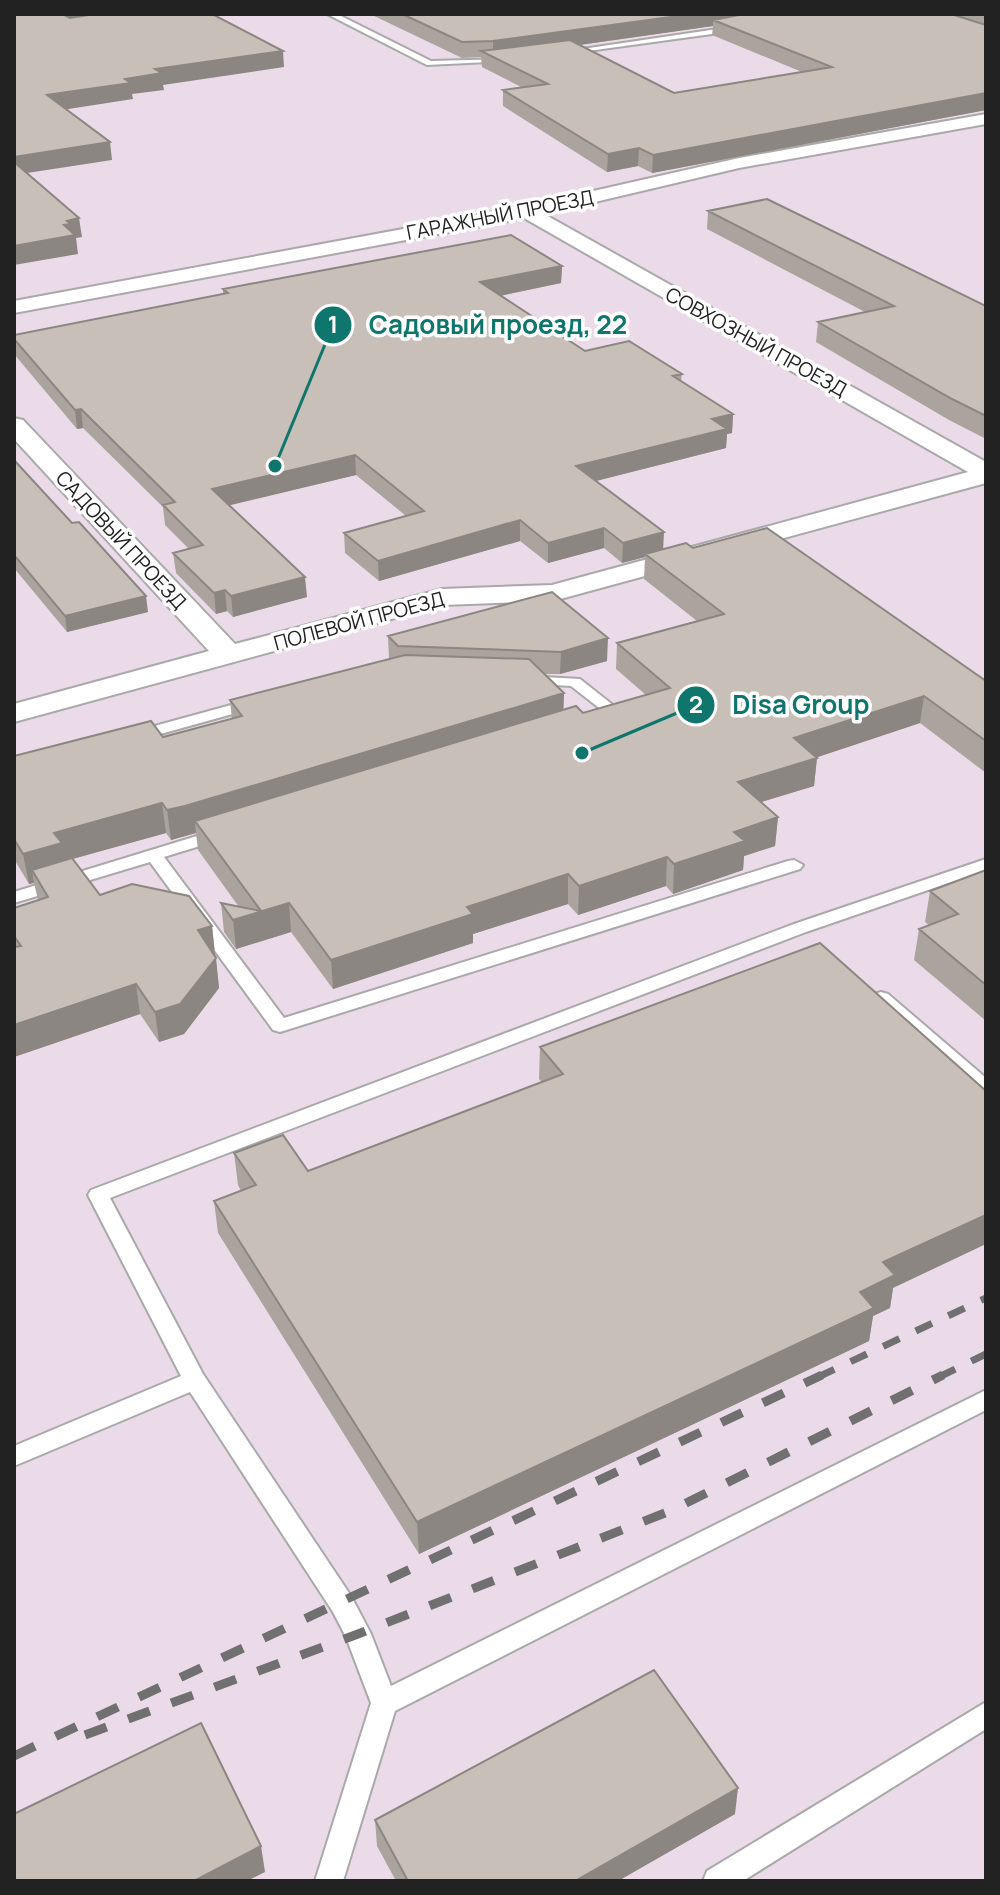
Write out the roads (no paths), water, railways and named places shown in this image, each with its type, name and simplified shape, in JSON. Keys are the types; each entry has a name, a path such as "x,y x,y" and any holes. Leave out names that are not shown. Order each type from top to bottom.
{"street":[{"name":"ГАРАЖНЫЙ ПРОЕЗД","path":"14,307 527,212 739,163 986,119"},
{"name":"СОВХОЗНЫЙ ПРОЕЗД","path":"527,212 986,474"},
{"name":"САДОВЫЙ ПРОЕЗД","path":"14,425 229,655"},
{"name":"ПОЛЕВОЙ ПРОЕЗД","path":"14,713 442,597 553,593 986,474"}],"lane":[{"path":"331,14 430,63 523,58"},
{"path":"553,54 731,29"},
{"path":"513,680 575,682 615,713 585,722"},
{"path":"119,740 270,699"},
{"path":"14,898 243,827"},
{"path":"154,855 280,1026 794,865"},
{"path":"329,1881 384,1703 358,1634 342,1604 195,1380 98,1195 986,864"},
{"path":"870,988 986,1089"},
{"path":"14,1456 195,1380"},
{"path":"384,1703 986,1399"},
{"path":"717,1881 986,1714"}],"railway":[{"path":"818,1377 986,1298"},
{"path":"939,1377 986,1354"},
{"path":"14,1756 822,1375"},
{"path":"85,1735 358,1634 670,1511 943,1375"}],"place":[{"name":"Садовый проезд, 22","path":"275,466"},
{"name":"Disa Group","path":"582,753"}]}
